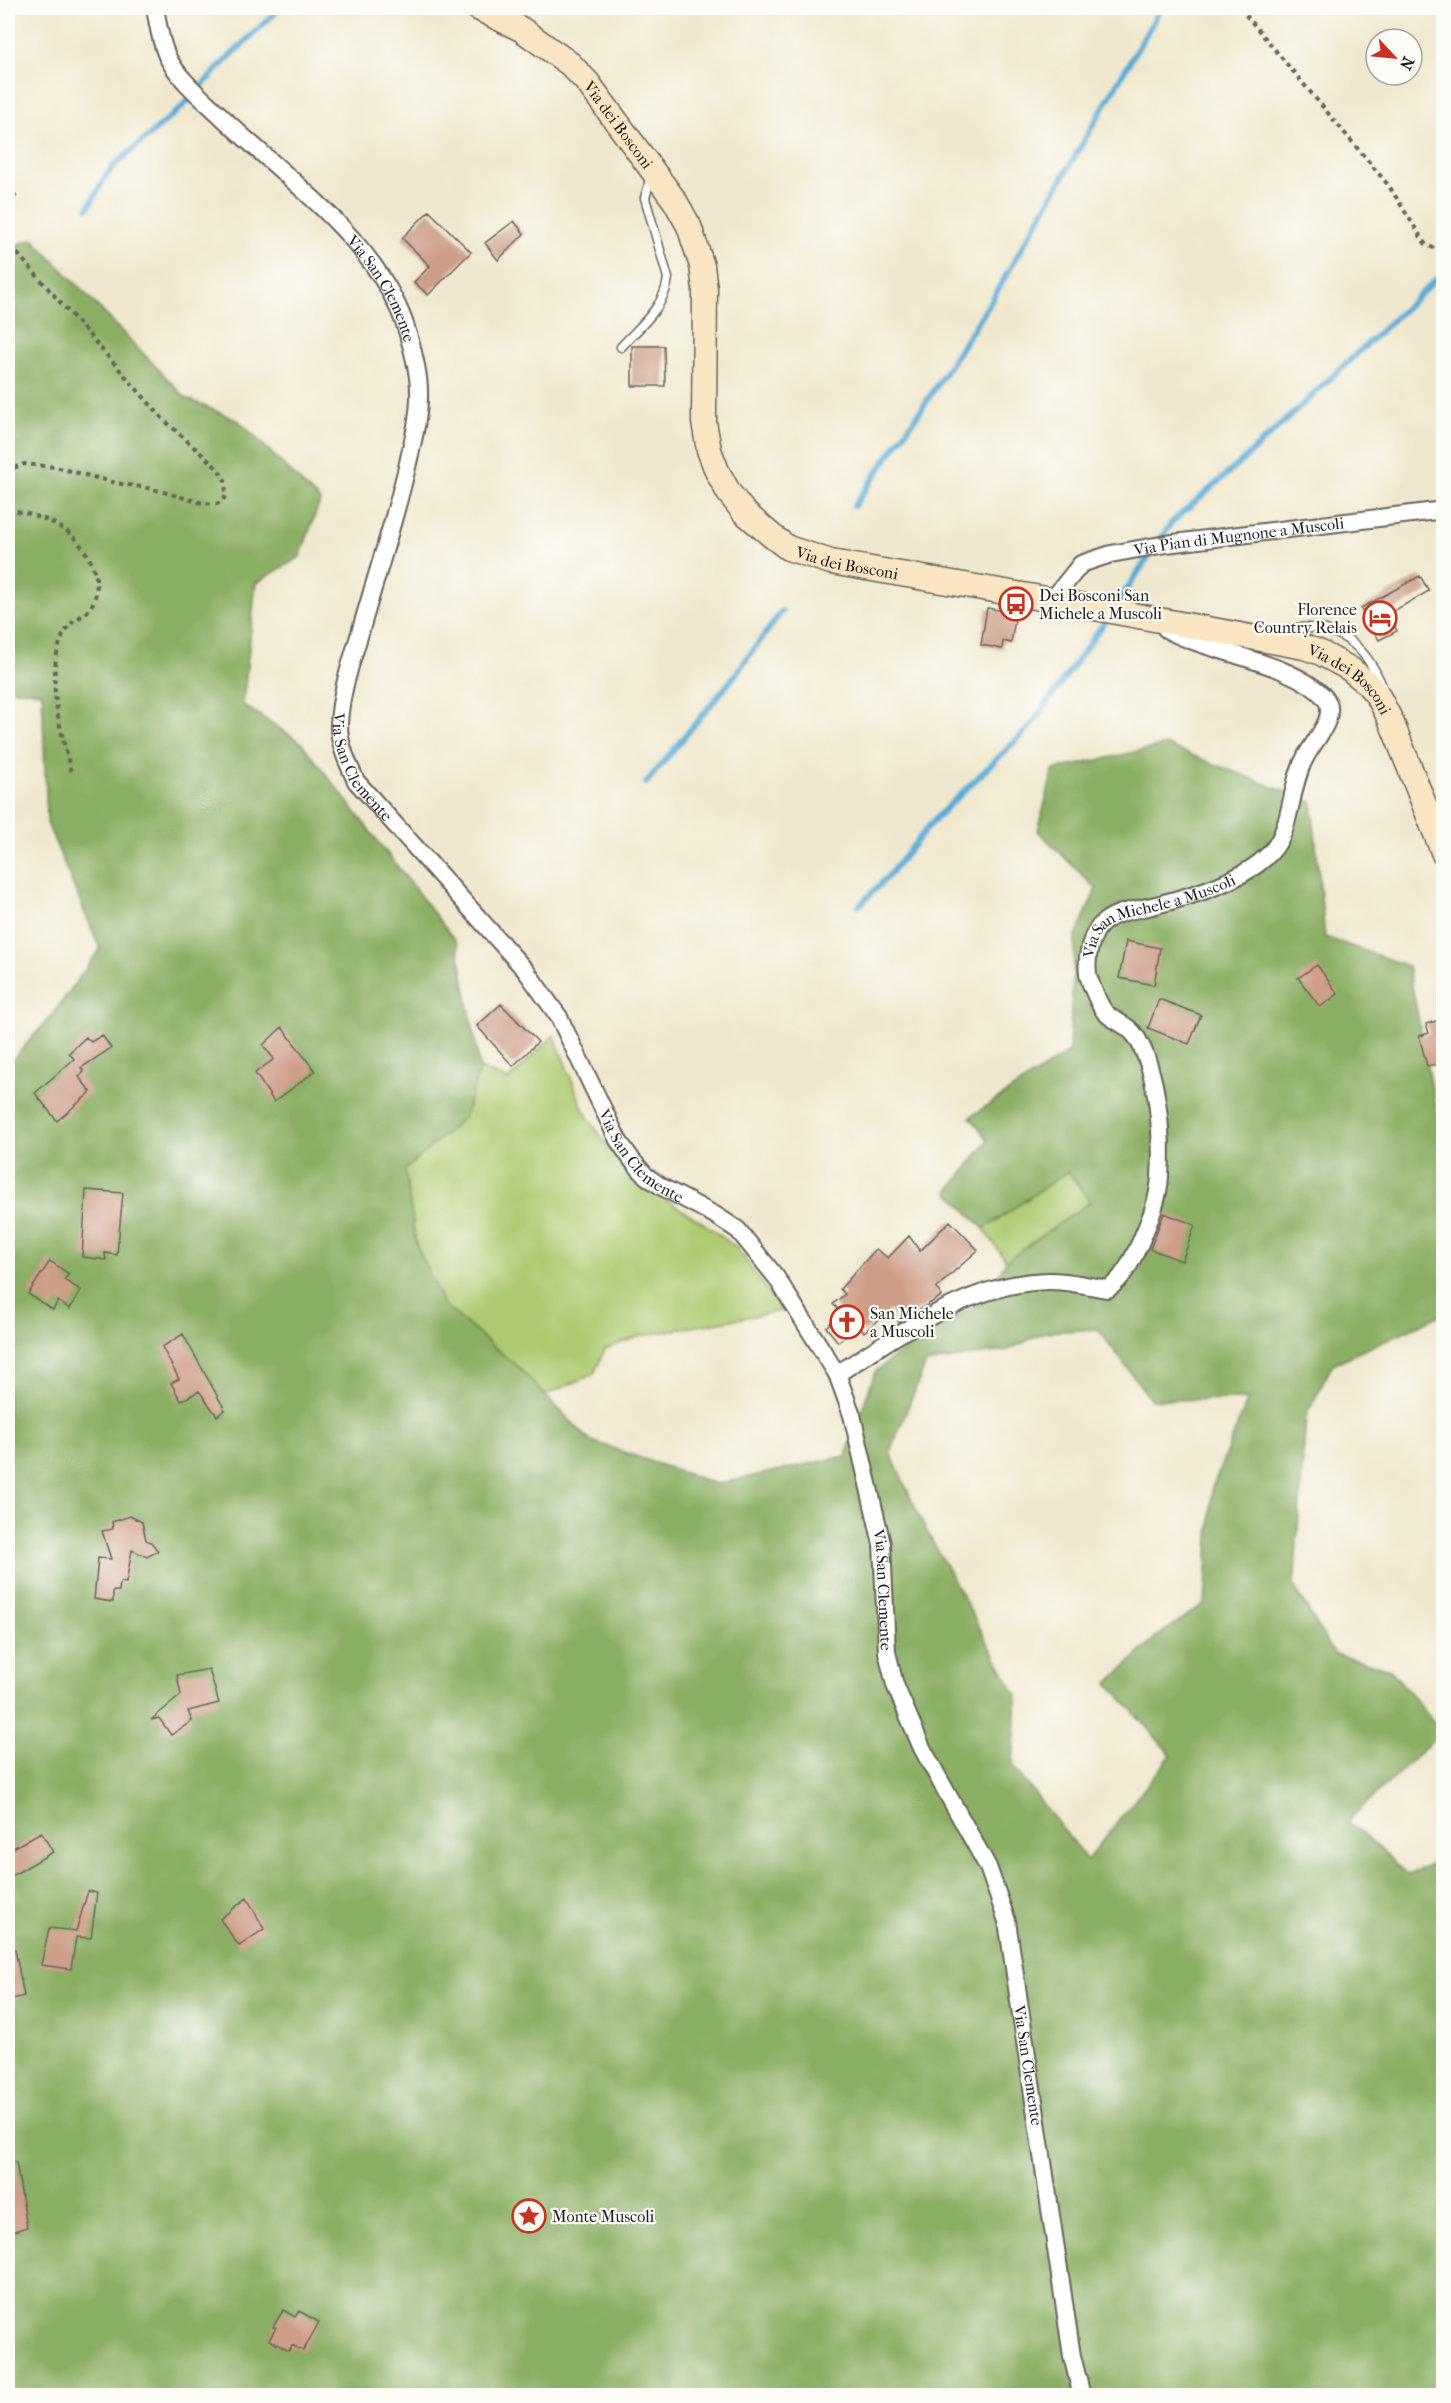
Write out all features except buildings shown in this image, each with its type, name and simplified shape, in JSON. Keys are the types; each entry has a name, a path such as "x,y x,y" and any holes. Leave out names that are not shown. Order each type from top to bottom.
{"main road":[{"name":"Via dei Bosconi","path":"478,8 521,29 570,64 588,83 653,170 689,226 702,266 705,289 704,422 709,450 729,493 744,512 788,548 831,562 1052,600 1304,648 1334,659 1366,682 1384,709 1443,855"}],"street":[{"name":"Via San Clemente","path":"155,8 166,54 189,85 357,244 381,278 397,306 408,333 420,391 415,433 400,497 351,664 343,696 339,727 343,754 356,781 526,971 543,993 571,1040 618,1140 632,1160 646,1176 662,1187 738,1230 776,1277 837,1374 852,1415 882,1544 887,1652 896,1685 922,1748 988,1867 1007,1921 1069,2333 1082,2396"},
{"name":"Via Pian di Mugnone a Muscoli","path":"1052,600 1081,564 1111,554 1166,544 1443,510"},
{"name":"Via San Michele a Muscoli","path":"837,1374 909,1328 945,1309 977,1296 1028,1283 1051,1281 1108,1288 1118,1282 1135,1254 1152,1214 1160,1167 1159,1125 1150,1066 1137,1037 1126,1025 1105,1013 1088,977 1087,957 1101,924 1115,915 1164,903 1229,880 1250,869 1271,852 1285,831 1294,780 1305,756 1324,727 1330,708 1326,699 1295,677 1171,632 1148,618"}],"lane":[{"path":"621,347 654,312 667,289 668,278 645,198 653,170"}],"path":[{"path":"1239,8 1389,186 1426,244 1436,249 1443,247"},
{"path":"8,186 15,196 8,220"},
{"path":"8,238 16,252 163,419 218,469 225,480 226,494 217,504 202,503 153,489 116,483 55,467 24,464 8,470"},
{"path":"8,509 28,514 63,528 77,540 89,558 96,577 96,591 91,607 71,624 62,636 56,656 58,713 71,772"},
{"path":"573,2390 573,2396"}],"green space":[{"path":"33,239 186,398 239,421 320,501 300,557 256,583 243,705 301,742 457,943 480,1068 464,1117 405,1170 416,1244 443,1304 519,1368 589,1440 716,1484 846,1456 875,1372 924,1333 985,1301 1006,1261 1090,1202 1068,1171 984,1229 948,1192 988,1140 970,1117 1069,1052 1075,938 1096,889 1038,831 1053,770 1166,745 1312,802 1325,937 1408,966 1443,1144 1443,1314 1333,1364 1306,1416 1294,1586 1334,1654 1390,1669 1442,1732 1348,1821 1409,1875 1443,1857 1443,2395 8,2395 8,1065 52,1015 100,949 47,823 42,692 8,689 8,248","holes":["1098,1329 1151,1400 1248,1399 1212,1488 1205,1603 1156,1637 1108,1683 1171,1755 1087,1860 1013,1766 1017,1696 922,1522 890,1452 926,1363 1008,1350 1045,1332"]},
{"path":"554,1035 584,1111 627,1175 702,1222 737,1248 782,1311 640,1336 605,1349 594,1374 545,1395 519,1368 443,1304 416,1244 405,1170 464,1117 480,1068 508,1080"},
{"path":"1068,1171 1090,1202 1006,1261 984,1229"}],"waterway":[{"path":"88,208 105,177 114,166 182,107 280,8"},
{"path":"854,506 921,410 990,303 1161,8"},
{"path":"1116,605 1172,522 1241,462 1444,272"},
{"path":"646,783 729,683 782,611"},
{"path":"859,906 890,874 934,820 1029,728 1109,616"}],"place":[{"name":"Dei Bosconi San Michele a Muscoli","path":"1016,604"},
{"name":"Florence Country Relais","path":"1380,618"},
{"name":"San Michele a Muscoli","path":"847,1322"},
{"name":"Monte Muscoli","path":"529,2216"}]}
